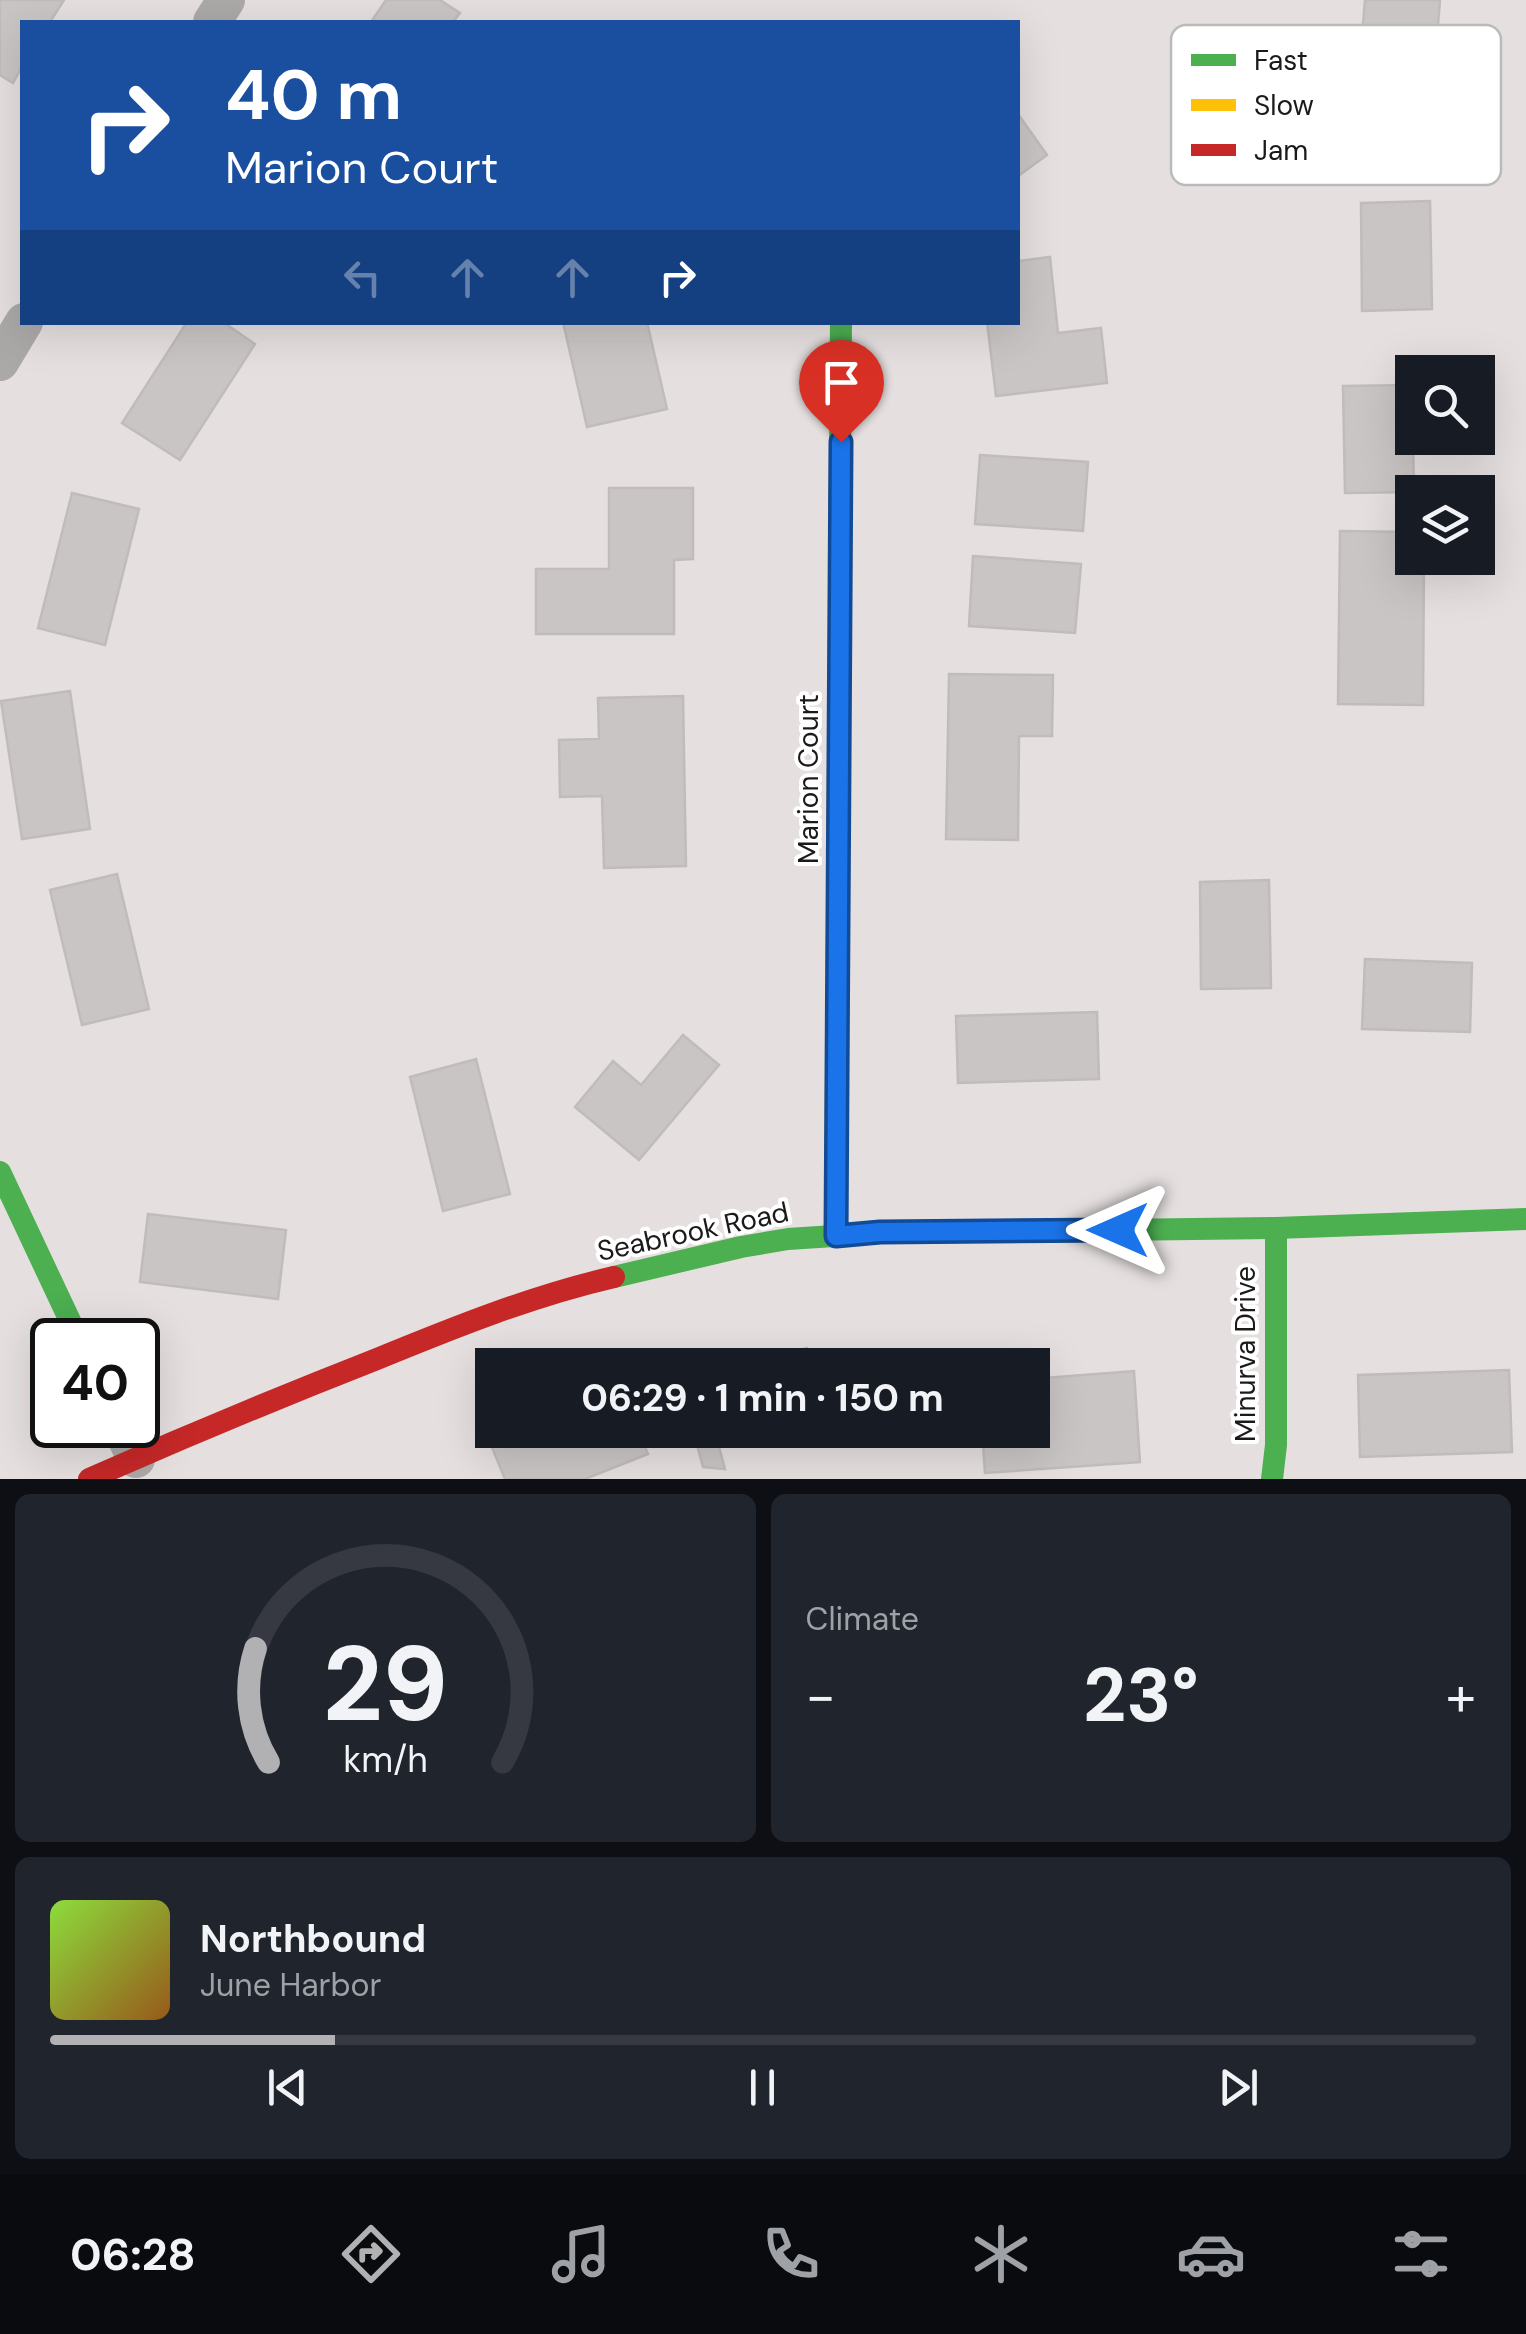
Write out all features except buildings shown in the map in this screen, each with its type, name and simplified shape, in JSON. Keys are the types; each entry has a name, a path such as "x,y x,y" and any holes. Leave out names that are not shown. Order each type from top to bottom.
{"street":[{"path":"0,362 22,325"},
{"name":"Marion Court","path":"836,1236 842,325"},
{"path":"0,1172 69,1318"},
{"name":"Seabrook Road","path":"160,1433 256,1407 509,1306 566,1288 788,1239 880,1232 1276,1228 1526,1218"},
{"name":"Minurva Drive","path":"1272,1479 1276,1445 1276,1228"},
{"name":"Seabrook Road","path":"89,1479 122,1448"}],"traffic: fast":[{"path":"839,596 841,325"},
{"path":"0,1172 69,1318"},
{"path":"614,1277 788,1239 880,1233 1276,1228 1526,1219"},
{"path":"1272,1479 1276,1445 1276,1228"}],"traffic: slow":[{"path":"835,1236 839,596"}],"traffic: jam":[{"path":"89,1479 465,1324 553,1293 614,1277"}],"route":[{"path":"841,442 836,1236 880,1232 1118,1230"}]}
